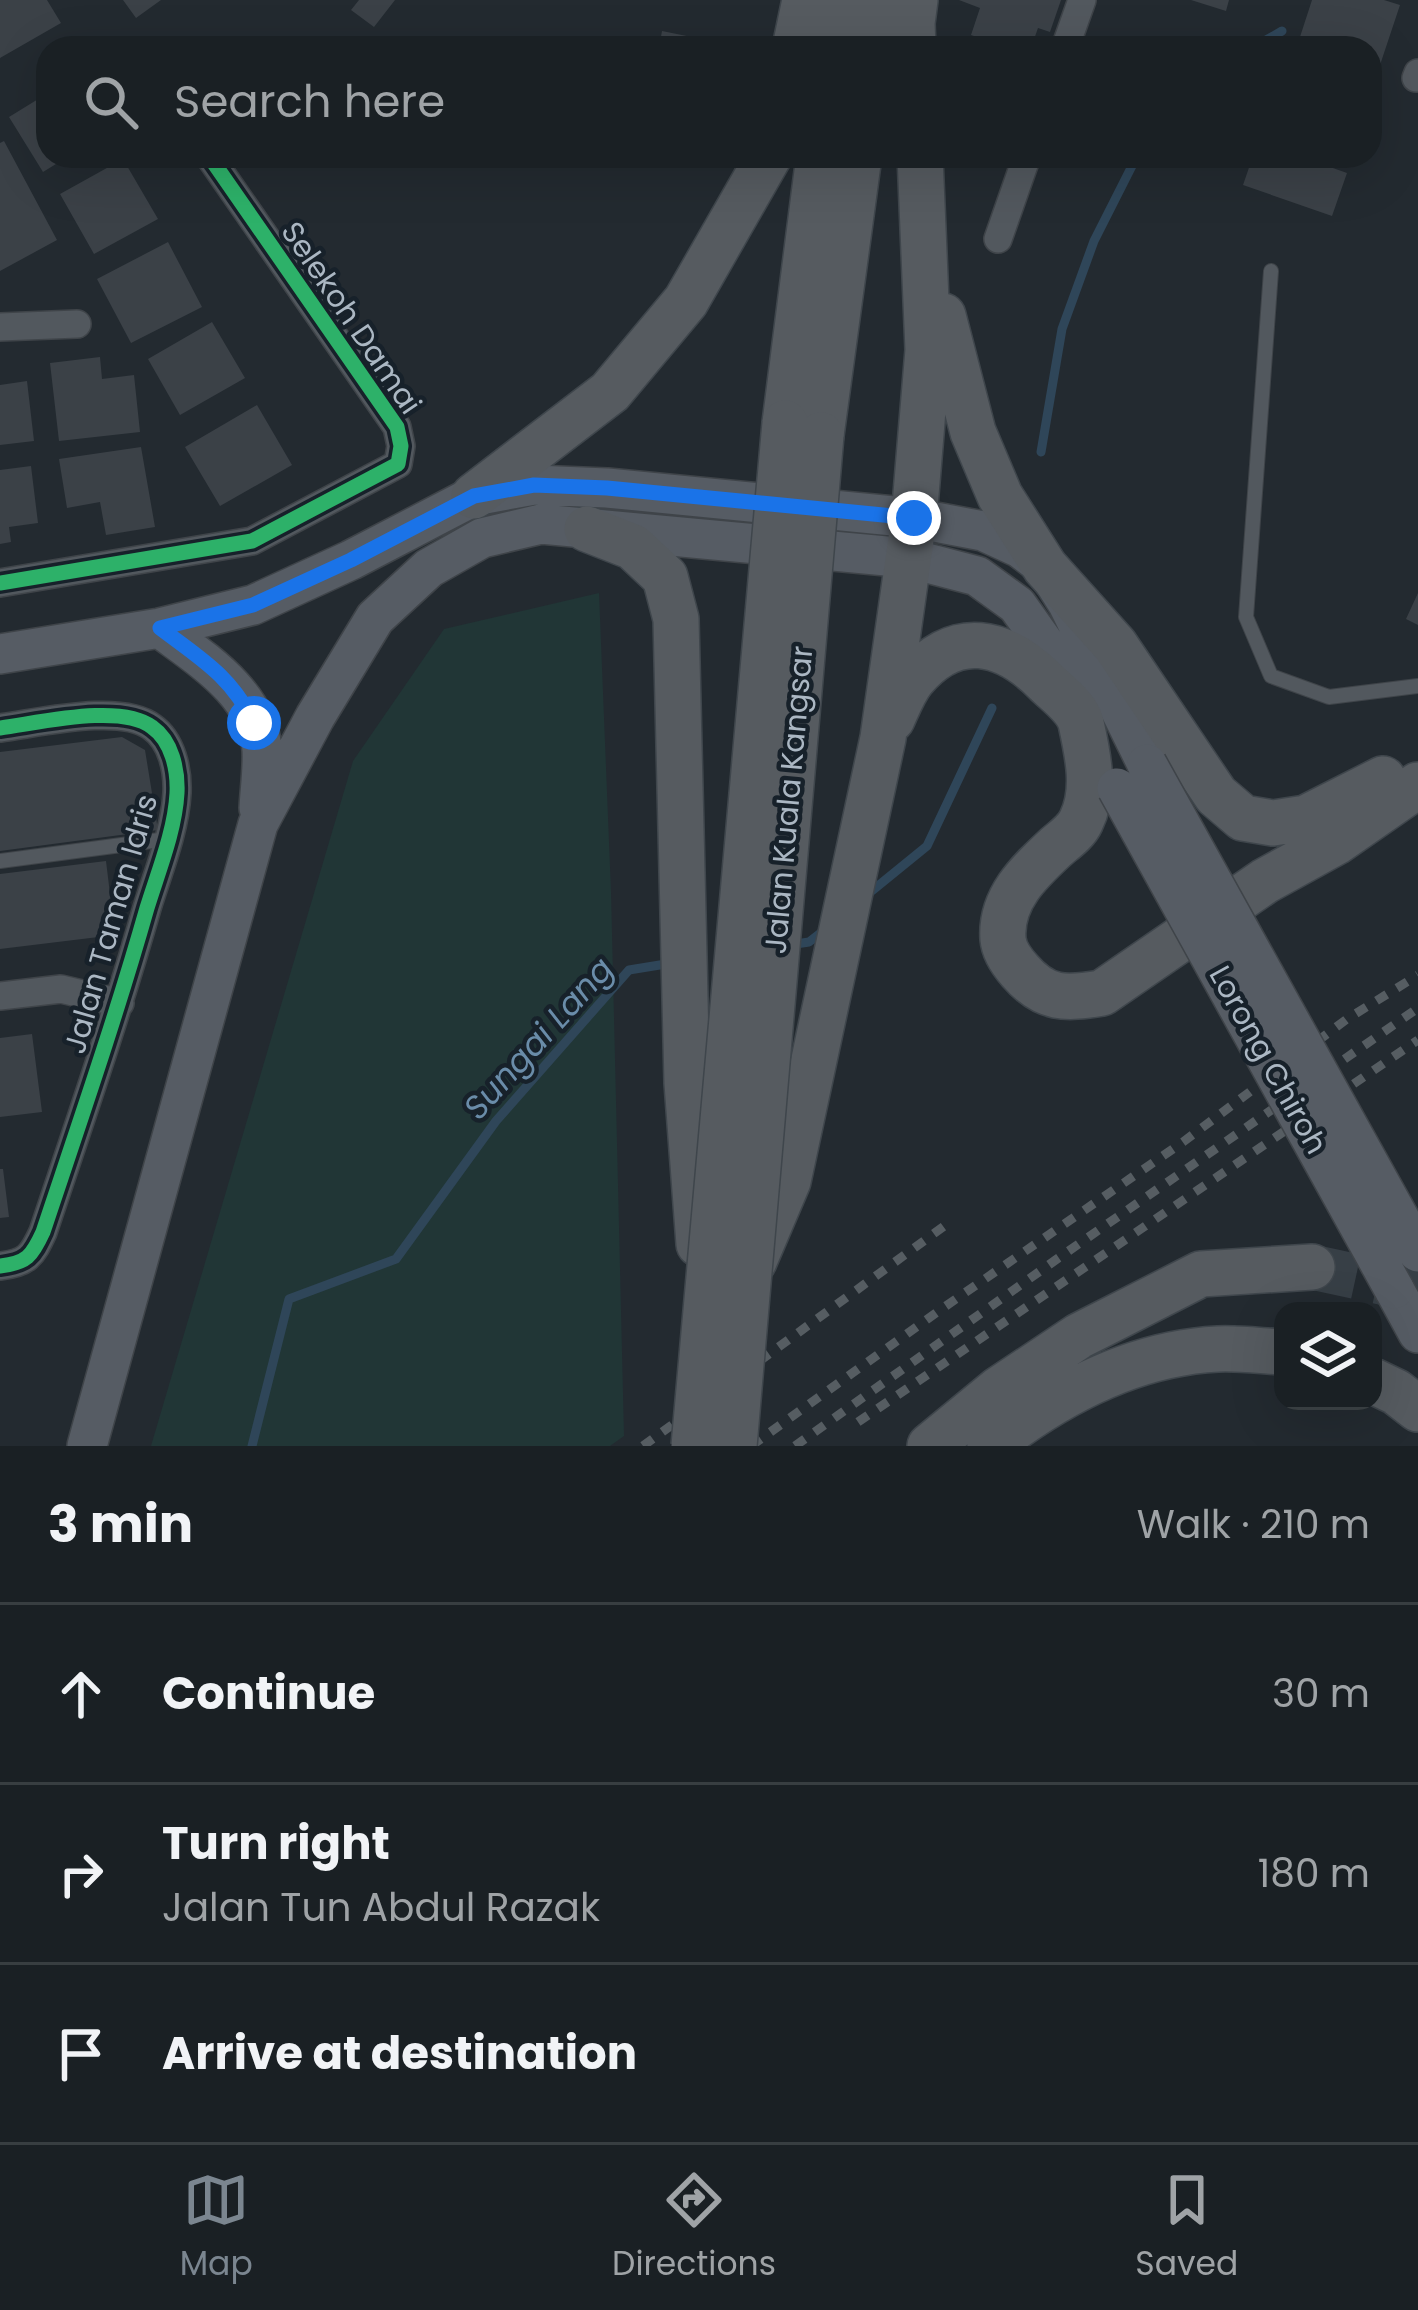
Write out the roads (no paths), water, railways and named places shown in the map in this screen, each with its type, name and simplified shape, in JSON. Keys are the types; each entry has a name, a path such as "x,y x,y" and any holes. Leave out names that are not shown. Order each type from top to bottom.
{"highway":[{"path":"798,36 806,0"},
{"path":"837,36 844,0"},
{"path":"878,36 884,0"},
{"path":"912,36 915,0"},
{"path":"474,496 610,392 686,301 763,168"},
{"name":"Jalan Kuala Kangsar","path":"694,1446 785,423 817,168"},
{"name":"Jalan Kuala Kangsar","path":"734,1446 821,435 857,168"},
{"path":"748,1276 788,1180 883,738 911,538 928,350 921,168"},
{"path":"924,238 973,432 1000,496 1045,567 1115,645 1216,795 1243,818 1273,823 1306,818 1418,763"},
{"path":"587,529 634,547 665,577 676,619 687,1083 705,1319"},
{"path":"883,738 910,682 932,660 978,644 1004,650 1025,662 1080,716 1089,800 1079,826 1022,878 1010,900 1003,941 1011,960 1044,993 1072,998 1102,993 1265,880 1336,842 1418,785"},
{"path":"930,1446 998,1390 1079,1336 1201,1274 1312,1267"},
{"path":"990,1446 1081,1386 1147,1360 1216,1349 1274,1352"},
{"path":"1382,1385 1418,1409"}],"main road":[{"path":"0,654 160,628 253,605 474,496 534,485 607,488 911,538 1017,604 1044,644 1080,716 1132,776"},
{"path":"258,824 375,618 429,568 482,538 541,524 911,538 983,532 1020,548 1045,567 1068,604 1132,776"},
{"path":"87,1446 258,824 262,747 242,698 215,669 160,628"},
{"name":"Lorong Chiroh","path":"1132,776 1418,1252"},
{"name":"Lorong Chiroh","path":"1132,776 1418,1333"}],"street":[{"path":"1069,36 1082,0"},
{"name":"Selekoh Damai","path":"0,583 252,541 398,464 398,427 217,168"},
{"path":"998,239 1023,168"},
{"path":"0,327 77,323"},
{"name":"Jalan Taman Idris","path":"0,728 135,716 168,745 177,776 176,805 120,1003 34,1252 18,1264 0,1265"},
{"path":"0,996 61,989 120,1003"}],"lane":[{"path":"1271,271 1246,617 1271,676 1329,697 1418,686"},
{"path":"0,860 167,839"}],"waterway":[{"name":"Sungai Lang","path":"1273,36 1282,31"},
{"name":"Sungai Lang","path":"1041,452 1062,329 1094,241 1131,168"},
{"name":"Sungai Lang","path":"868,894 927,846 992,708"},
{"name":"Sungai Lang","path":"789,945 809,942 827,928"},
{"name":"Sungai Lang","path":"252,1446 289,1299 396,1259 496,1121 629,970 672,963"}],"tunnel":[{"path":"1312,1267 1418,1290"}],"railway":[{"path":"751,1446 1183,1142 1347,1019 1418,975"},
{"path":"795,1446 1418,1008"},
{"path":"858,1422 1418,1040"},
{"path":"643,1446 947,1224"}]}
